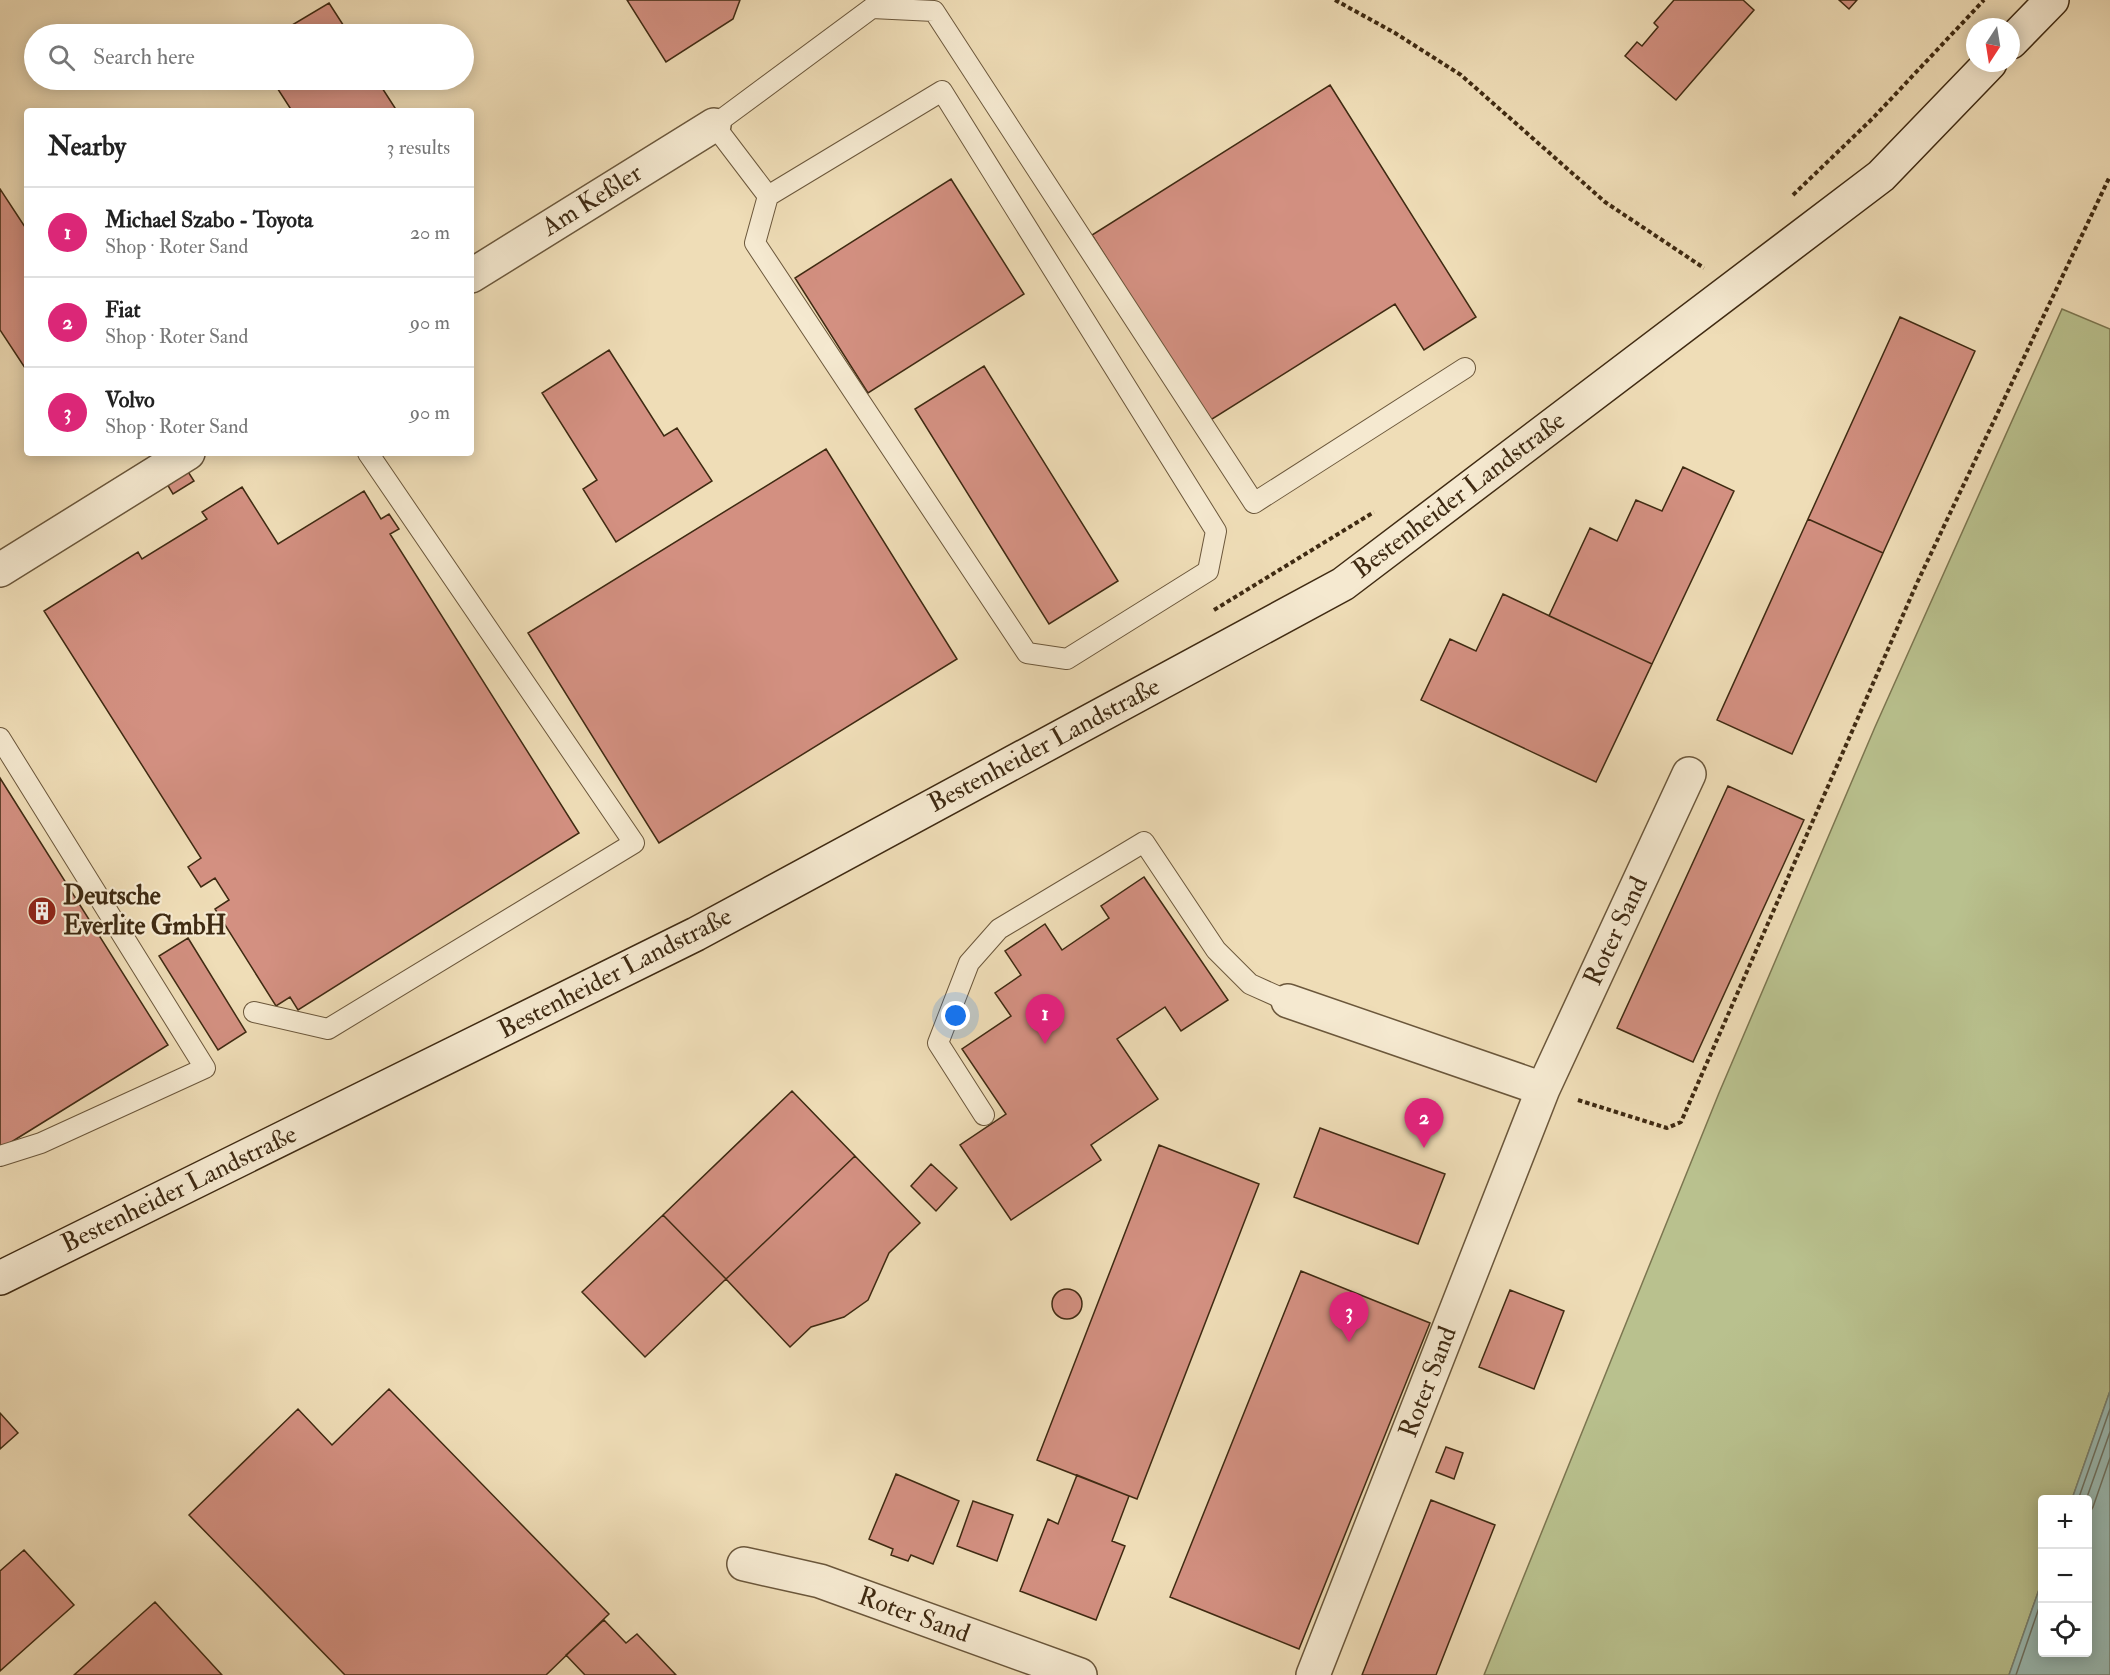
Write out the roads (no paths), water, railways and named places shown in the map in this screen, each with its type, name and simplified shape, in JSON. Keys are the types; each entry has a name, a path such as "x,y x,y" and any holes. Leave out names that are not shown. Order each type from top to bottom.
{"main road":[{"path":"2020,33 2052,0"},
{"name":"Bestenheider Landstraße","path":"0,1278 696,934 1343,584 1881,176 1981,72"},
{"name":"Am Keßler","path":"474,274 714,124"},
{"path":"0,570 183,456"},
{"name":"Roter Sand","path":"1313,1675 1542,1089 1689,774"},
{"path":"1288,1001 1542,1089"},
{"name":"Roter Sand","path":"744,1564 820,1581 1080,1675"}],"lane":[{"path":"768,196 714,124 872,8 934,10 1254,503 1466,368"},
{"path":"942,91 1216,531 1208,571 1067,659 1027,653 755,243 768,196 942,91"},
{"path":"254,1012 328,1029 634,843 370,456"},
{"path":"0,738 205,1068 40,1143 0,1156"},
{"path":"984,1115 939,1043 969,963 999,929 1144,842 1216,950 1250,984 1288,1001"}],"water":[{"path":"2110,1391 2110,1675 2009,1675 2038,1592 2038,1657 2092,1657 2092,1495 2073,1495"}],"place":[{"name":"Deutsche Everlite GmbH","path":"42,911"},
{"name":"Michael Szabo - Toyota","path":"1045,1044"},
{"name":"Fiat","path":"1424,1148"},
{"name":"Volvo","path":"1349,1342"}]}
